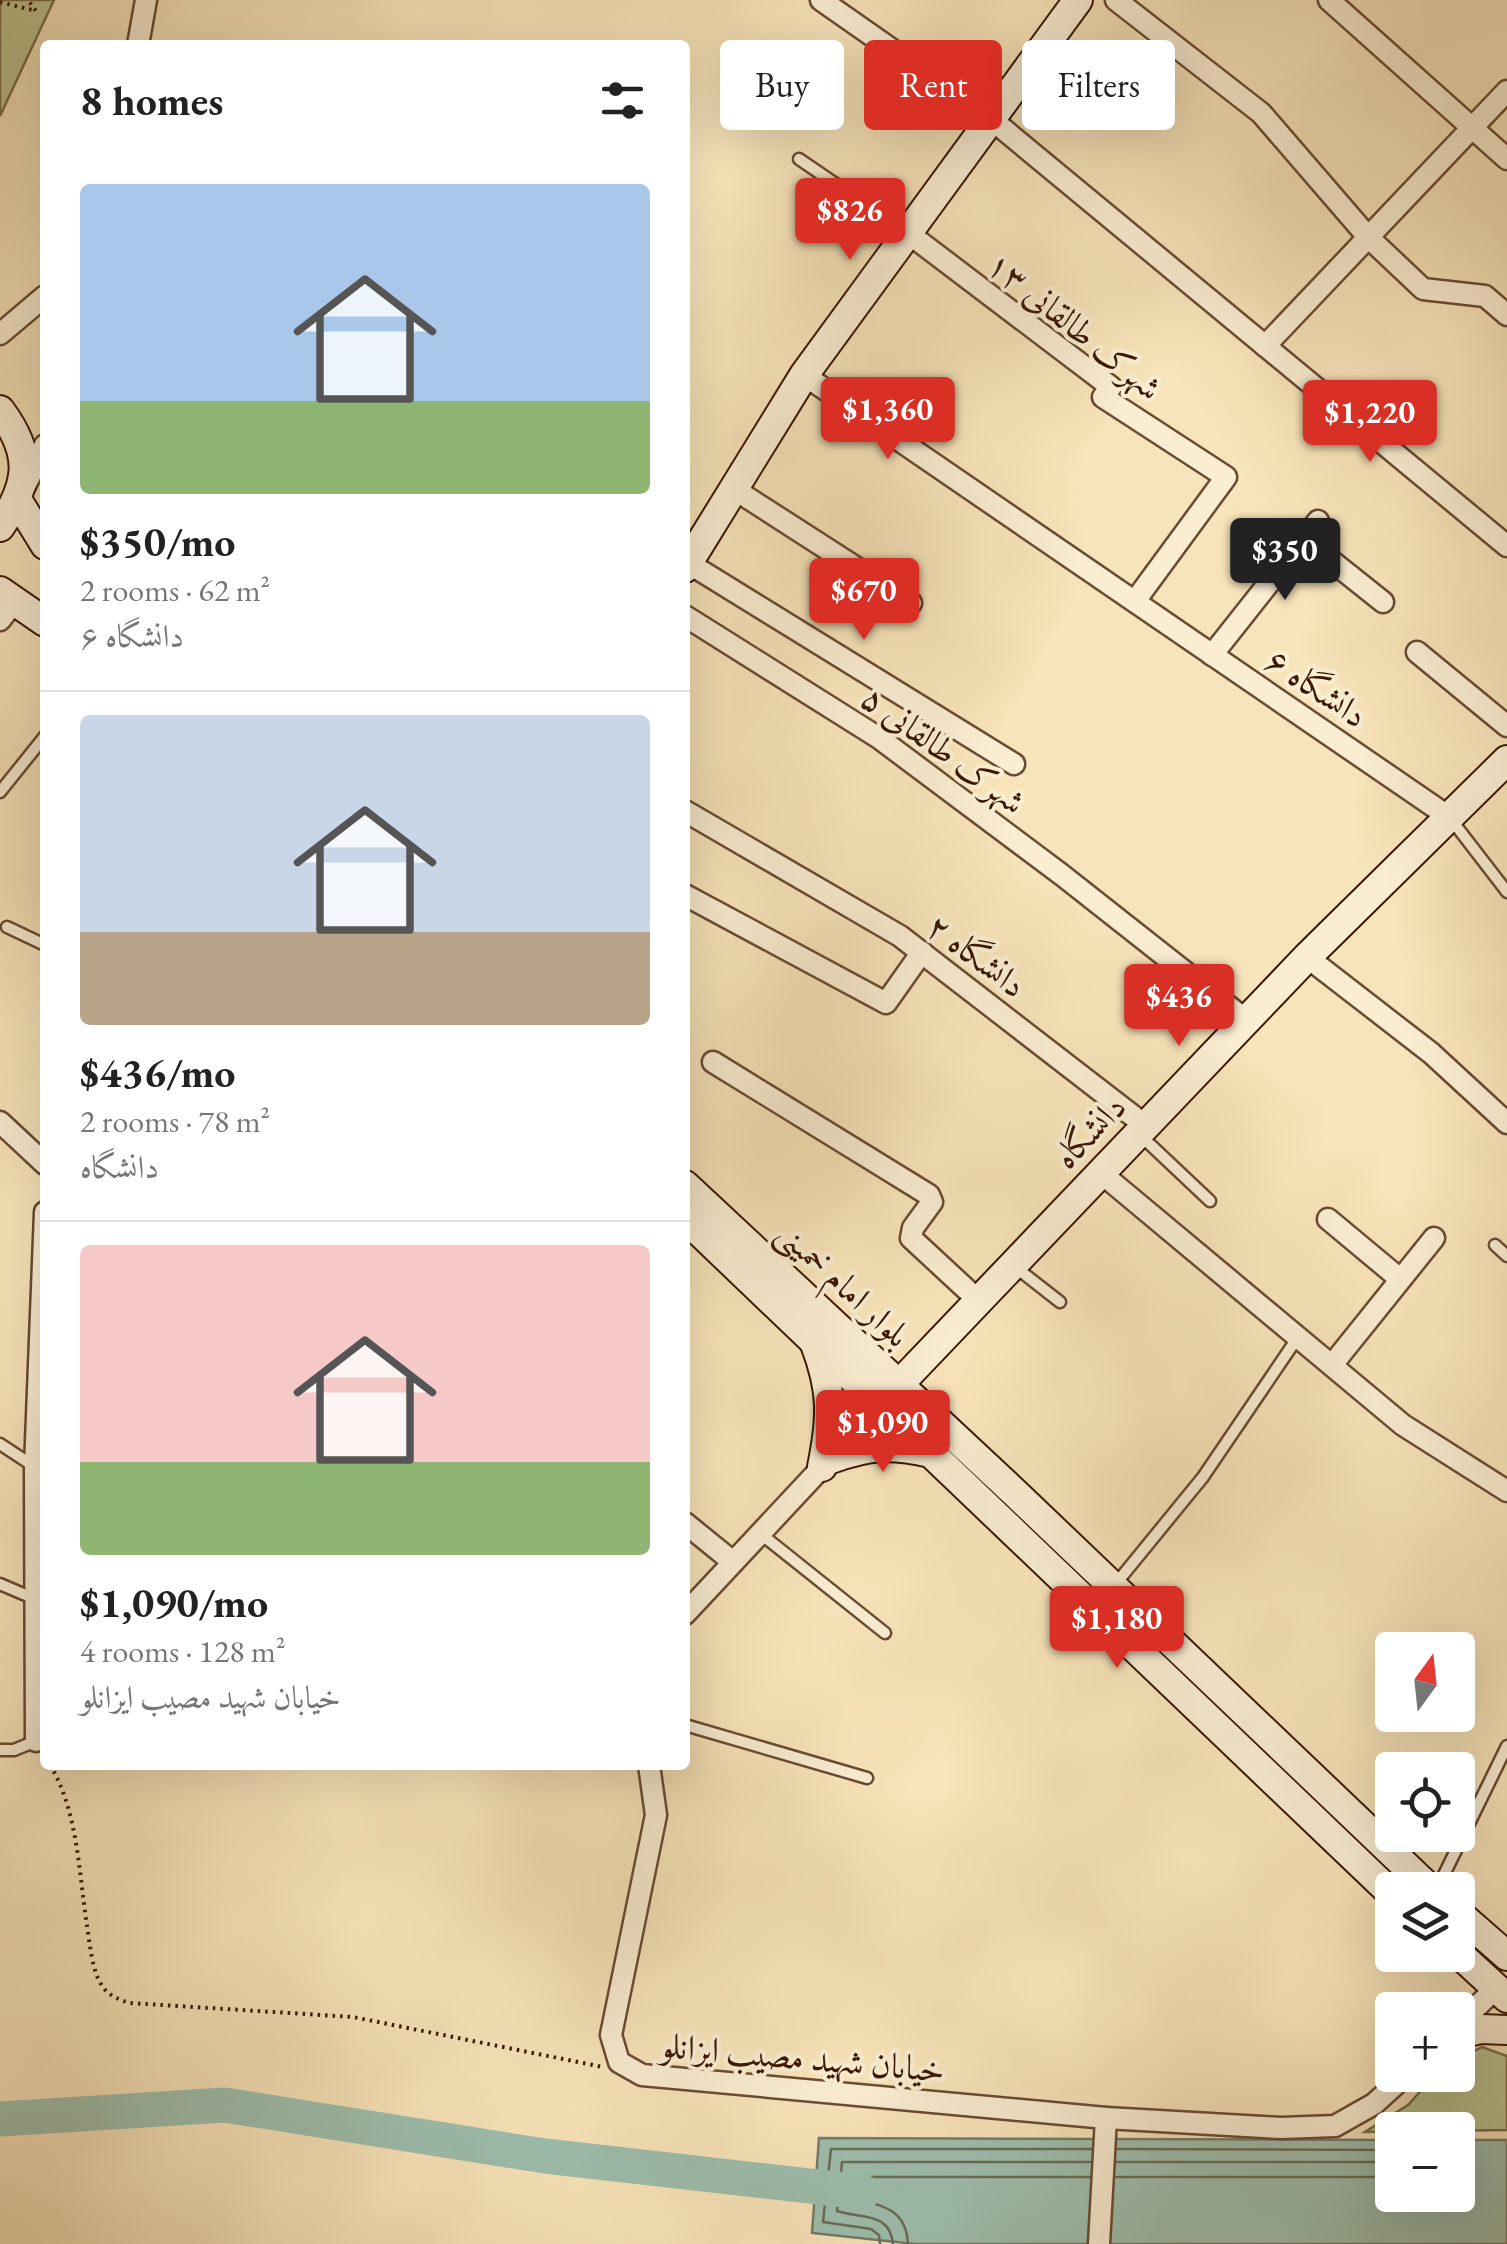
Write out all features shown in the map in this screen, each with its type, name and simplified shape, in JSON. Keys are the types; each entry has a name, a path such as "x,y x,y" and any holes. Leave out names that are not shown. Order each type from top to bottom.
{"main road":[{"path":"1002,104 1078,0"},
{"path":"690,558 804,374 983,130"},
{"path":"0,410 19,438 24,470 18,501 0,527"},
{"path":"18,501 40,537"},
{"path":"5,604 40,620"},
{"name":"دانشگاه","path":"890,1395 1307,957 1507,760"},
{"name":"بلوار امام خمینی","path":"690,1190 890,1395 932,1453 1375,1878"},
{"name":"بلوار امام خمینی","path":"690,1223 812,1338 890,1395 1113,1587 1415,1872"},
{"path":"812,1338 828,1380 831,1424 826,1463 863,1448 898,1446 932,1453"},
{"path":"1475,1935 1501,1969"},
{"path":"1475,1959 1501,1969"},
{"path":"1475,2030 1507,2030"}],"street":[{"path":"139,40 146,0"},
{"path":"821,0 878,40"},
{"path":"1116,0 1251,105 1368,238 1423,289 1485,296 1507,315"},
{"path":"1330,2 1507,159"},
{"path":"1265,346 1507,92"},
{"path":"1002,128 1507,546"},
{"name":"شهرک طالقانی ۱۳","path":"908,233 1111,387 1104,397 1226,478 1135,601"},
{"path":"0,334 40,300"},
{"name":"دانشگاه ۶","path":"804,374 1450,817"},
{"path":"18,501 40,455"},
{"path":"734,489 910,603"},
{"path":"1212,654 1318,521"},
{"path":"1304,539 1383,602"},
{"path":"690,566 1014,764"},
{"name":"شهرک طالقانی ۵","path":"690,619 880,738 1246,1020"},
{"path":"1417,652 1507,726"},
{"name":"دانشگاه ۲","path":"690,814 922,952 1142,1130"},
{"path":"690,897 886,1003 922,952"},
{"path":"1307,957 1431,1053 1507,1123"},
{"path":"714,1062 929,1195 932,1202 913,1228 911,1238 979,1301"},
{"path":"0,1122 40,1159"},
{"path":"1100,1173 1404,1424 1507,1492"},
{"path":"1328,1219 1400,1279"},
{"path":"1332,1365 1434,1238"},
{"path":"690,1609 890,1395"},
{"path":"36,1741 40,1425"},
{"path":"690,1527 733,1562"},
{"name":"خیابان شهید مصیب ایزانلو","path":"650,1770 656,1814 612,2035 619,2062 642,2075 1106,2118 1280,2128 1335,2126 1387,2092"},
{"path":"1475,2003 1501,1969"},
{"path":"1099,2244 1106,2118"}],"lane":[{"path":"799,159 908,233"},
{"path":"0,792 40,742"},
{"path":"1450,817 1507,892"},
{"path":"7,927 40,943"},
{"path":"1142,1130 1210,1201"},
{"path":"1495,1245 1507,1256"},
{"path":"1013,1265 1060,1302"},
{"path":"1113,1587 1203,1478 1298,1337"},
{"path":"0,1444 38,1477"},
{"path":"760,1533 885,1633"},
{"path":"0,1584 35,1599"},
{"path":"690,1726 867,1778"},
{"path":"0,1750 14,1750 36,1741"},
{"path":"1443,1872 1507,1746"}],"path":[{"path":"0,2 36,10 28,0"},
{"path":"52,1770 72,1828 91,1951 101,1986 116,1999 353,2017 603,2067"}],"green space":[{"path":"0,0 54,0 0,116"},
{"path":"1482,2047 1507,2056 1507,2130 1475,2130 1475,2112 1397,2112 1420,2092 1475,2092 1475,2050"}],"water":[{"path":"819,2138 1375,2140 1375,2212 1475,2212 1475,2140 1507,2140 1507,2244 915,2244 812,2233"}],"waterway":[{"path":"0,2119 225,2105 545,2156 863,2192"}]}
